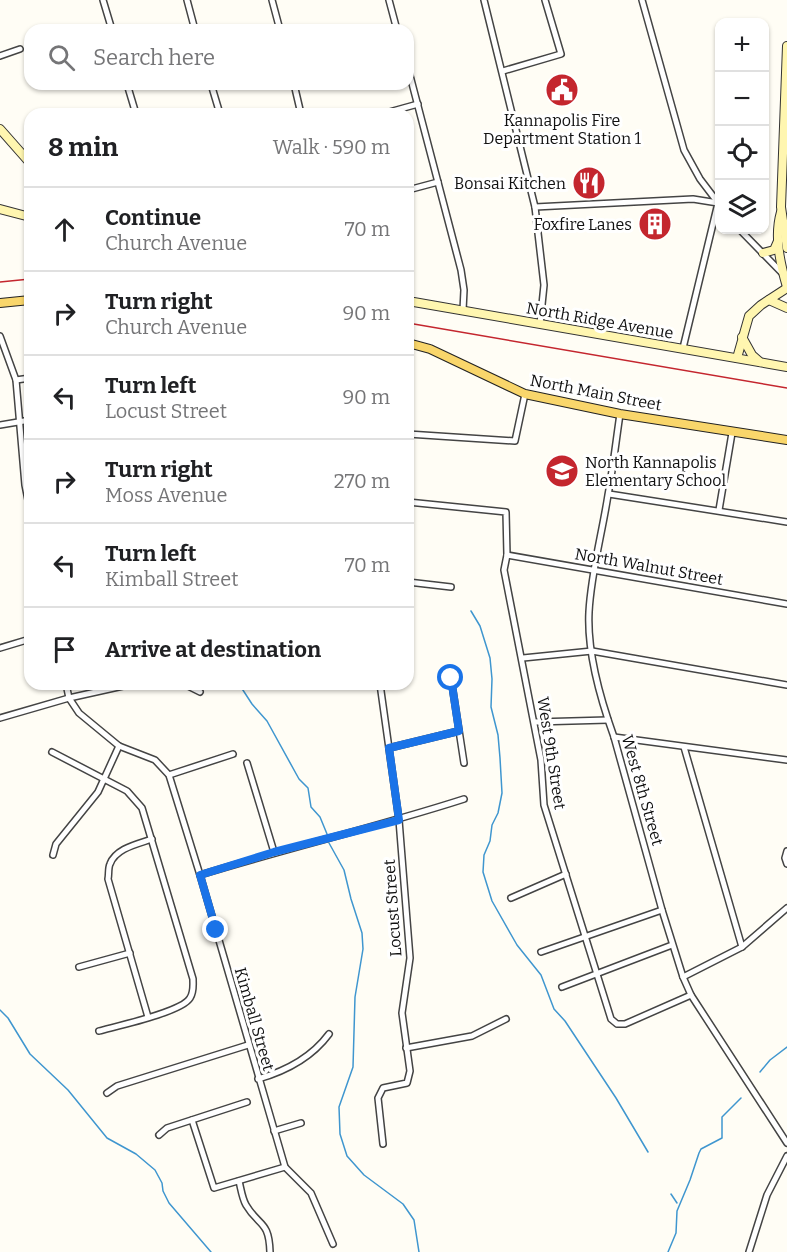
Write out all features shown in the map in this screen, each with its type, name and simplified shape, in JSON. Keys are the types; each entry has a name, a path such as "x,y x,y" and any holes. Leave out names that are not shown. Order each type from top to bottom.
{"main road":[{"path":"0,303 24,301"},
{"name":"North Main Street","path":"414,345 430,349 525,394 620,414 787,440"}],"street":[{"path":"103,0 110,24"},
{"path":"272,0 278,24"},
{"path":"389,0 396,24"},
{"path":"484,0 535,207 544,285 540,324"},
{"path":"503,71 561,54 545,0"},
{"path":"642,0 684,150 700,179 715,199"},
{"path":"189,1 194,24"},
{"path":"787,46 782,210 787,248"},
{"path":"0,56 20,49"},
{"path":"130,90 134,108"},
{"path":"213,90 218,108"},
{"path":"295,90 300,108"},
{"path":"414,90 460,270 464,290 463,310"},
{"path":"404,108 418,104"},
{"path":"0,129 24,156"},
{"path":"414,188 438,182"},
{"path":"535,207 693,199 715,203"},
{"path":"0,208 24,215"},
{"path":"763,253 774,250 777,246 778,223 782,210"},
{"path":"683,348 715,220"},
{"path":"744,234 779,269 786,285"},
{"path":"778,239 786,285"},
{"path":"737,358 749,316 786,285"},
{"path":"769,300 787,308"},
{"name":"North Ridge Avenue","path":"414,302 787,367"},
{"path":"0,336 16,380 24,473"},
{"path":"742,337 752,355 761,363"},
{"path":"16,380 24,379"},
{"path":"414,434 515,441 525,394"},
{"name":"West 8th Street","path":"620,414 609,494 594,571 589,614 592,651 608,720 683,977 691,995 787,1143"},
{"path":"0,425 24,422"},
{"path":"719,510 732,433"},
{"path":"609,494 787,522"},
{"name":"West 9th Street","path":"414,503 506,512 507,555 504,570 535,722 541,760 544,805 611,1019 617,1024 625,1024 691,995"},
{"name":"North Walnut Street","path":"507,555 787,604"},
{"path":"414,583 450,586"},
{"path":"0,648 24,641"},
{"path":"523,658 592,651 787,685"},
{"path":"451,678 464,763"},
{"path":"67,690 69,698 79,713 119,746 155,760 169,775 233,754"},
{"path":"0,718 105,690"},
{"path":"197,690 201,692"},
{"name":"Locust Street","path":"381,690 399,820 410,958 402,1012 410,1071 407,1083 383,1088 378,1098 383,1144"},
{"path":"535,722 608,720"},
{"path":"389,748 459,731"},
{"path":"614,737 787,760"},
{"path":"53,855 56,844 98,792 119,746"},
{"path":"684,747 742,947"},
{"path":"52,752 127,791 142,808 193,980 190,998 184,1004 171,1011 99,1031"},
{"path":"247,763 274,852"},
{"name":"Kimball Street","path":"169,775 285,1167"},
{"path":"200,875 274,852 399,820 464,799"},
{"path":"147,1017 108,879 110,864 116,854 152,839"},
{"path":"787,851 785,858 787,864"},
{"path":"511,898 566,874"},
{"path":"683,977 742,947 787,908"},
{"path":"541,952 662,910"},
{"path":"562,987 672,945"},
{"path":"79,967 130,954"},
{"path":"406,1048 472,1036 506,1019"},
{"path":"258,1079 280,1073 318,1048 329,1034"},
{"path":"107,1093 117,1086 248,1044"},
{"path":"159,1135 167,1128 247,1102"},
{"path":"192,1120 214,1188 285,1167 311,1193 333,1244"},
{"path":"274,1131 301,1123"},
{"path":"749,1252 767,1195 787,1156"},
{"path":"239,1181 247,1207 266,1228 270,1237 270,1252"}],"waterway":[{"path":"471,611 480,626 490,658 491,707 498,735 500,758 502,793 498,813 492,825 490,841 484,855 483,872 492,901 517,945 541,975 554,1009 565,1021 616,1098 648,1152"},
{"path":"243,690 267,721 299,779 308,788 311,807 320,817 327,834"},
{"path":"329,843 344,870 362,933 363,949 355,997 353,1067 339,1107 340,1134 347,1156 364,1175 403,1204 414,1220 419,1252"},
{"path":"0,1010 8,1018 30,1054 68,1090 107,1138 136,1154 155,1170 169,1203 211,1252"},
{"path":"760,1072 770,1060 787,1047"},
{"path":"668,1252 676,1233 677,1211 699,1153 701,1149 722,1138 722,1117 741,1098"},
{"path":"671,1194 677,1203"}],"railway":[{"path":"0,282 24,280"},
{"path":"414,324 787,388"}],"place":[{"name":"Kannapolis Fire Department Station 1","path":"562,90"},
{"name":"Bonsai Kitchen","path":"589,183"},
{"name":"Foxfire Lanes","path":"655,224"},
{"name":"North Kannapolis Elementary School","path":"562,471"}],"route":[{"path":"216,930 200,875 274,852 399,820 389,748 459,731 451,678"}]}
